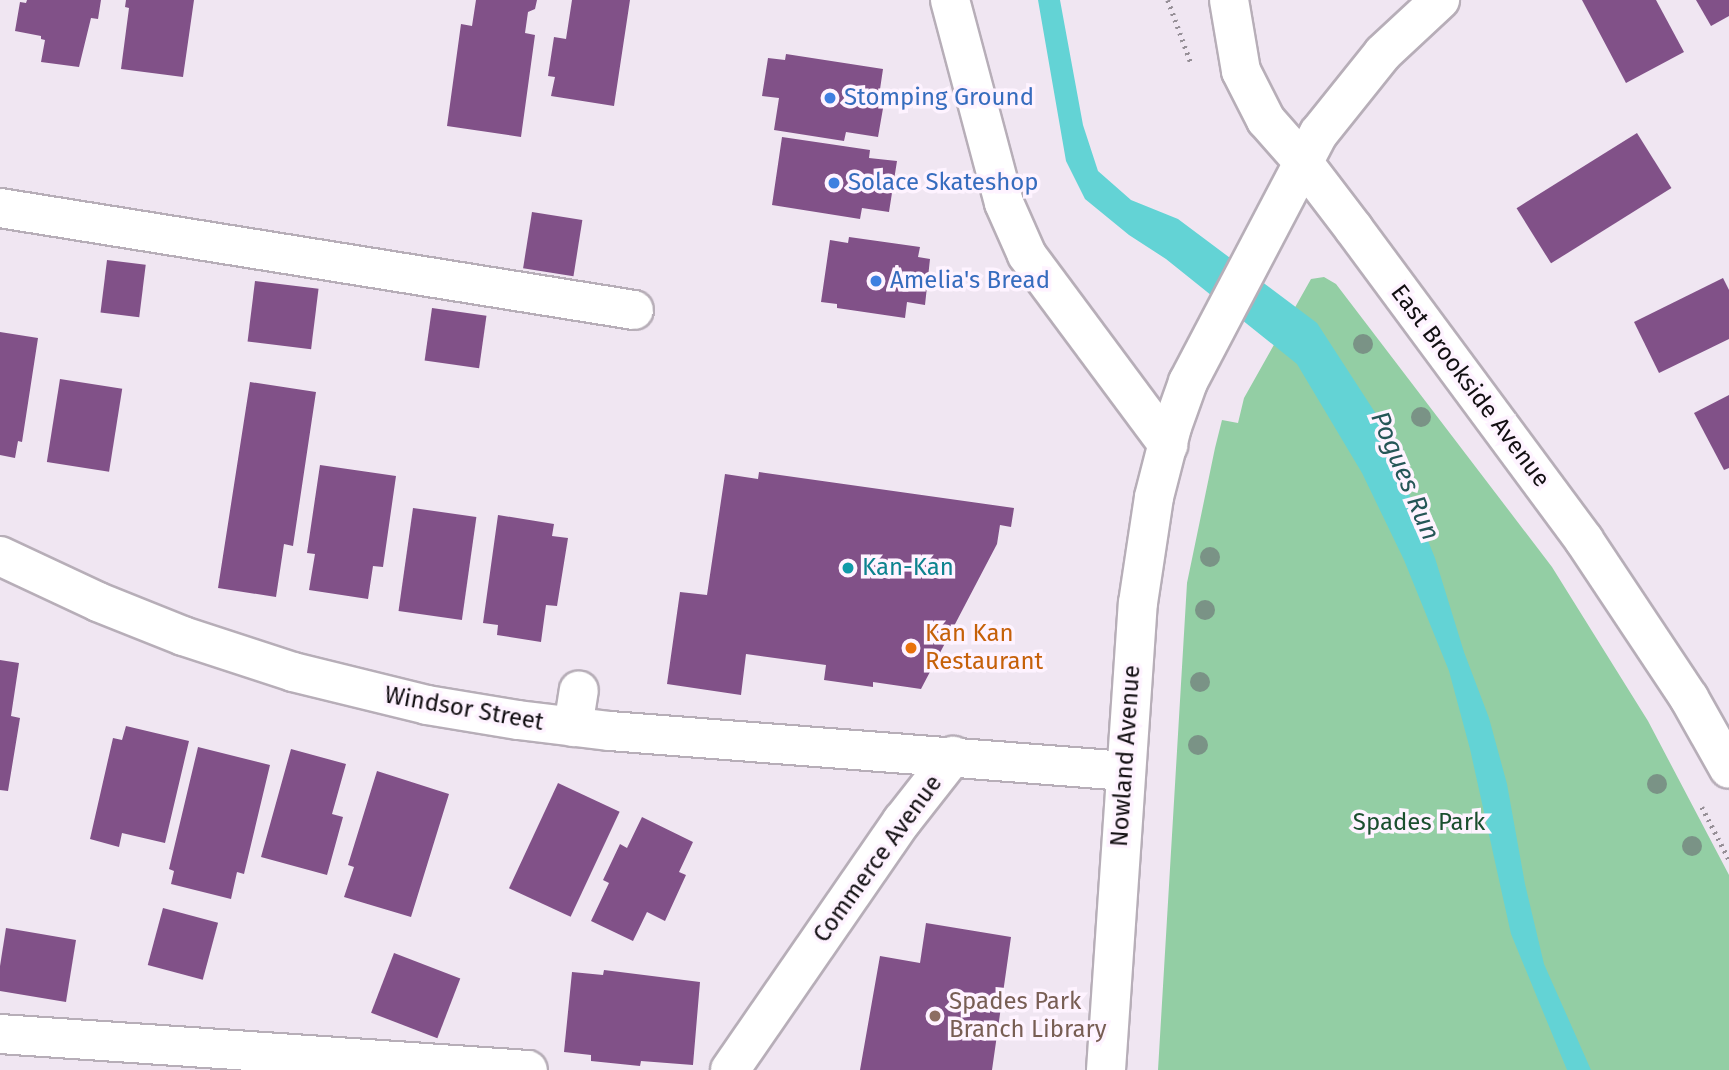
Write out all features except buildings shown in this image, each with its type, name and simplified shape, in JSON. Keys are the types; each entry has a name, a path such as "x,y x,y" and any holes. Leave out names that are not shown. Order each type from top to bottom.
{"street":[{"path":"950,0 1004,203 1027,255 1168,445"},
{"name":"East Brookside Avenue","path":"1229,0 1241,71 1266,120 1303,162 1584,540 1689,698 1729,769"},
{"path":"1303,162 1319,133 1383,53 1440,0"},
{"name":"Nowland Avenue","path":"1105,1070 1138,603 1154,497 1188,382 1303,162"},
{"path":"0,208 634,310"},
{"name":"Windsor Street","path":"0,556 140,619 293,672 427,705 573,727 953,756"},
{"path":"573,727 579,690"},
{"name":"Commerce Avenue","path":"730,1070 902,821 953,756 1125,771"},
{"path":"0,1034 528,1070"}],"green space":[{"name":"Spades Park","path":"1324,277 1336,284 1552,567 1648,721 1729,875 1729,1070 1158,1070 1187,583 1215,448 1222,420 1238,423 1244,398 1311,279"}],"water":[{"path":"1038,0 1060,0 1083,125 1098,171 1131,200 1178,219 1317,323 1378,417 1435,558 1464,652 1489,718 1507,784 1525,884 1544,964 1591,1070 1567,1070 1511,934 1470,749 1449,671 1404,560 1362,473 1297,364 1166,259 1129,235 1085,199 1066,161"}],"place":[{"name":"Stomping Ground","path":"830,98"},
{"name":"Solace Skateshop","path":"834,183"},
{"name":"Amelia's Bread","path":"876,281"},
{"name":"Kan-Kan","path":"848,568"},
{"name":"Kan Kan Restaurant","path":"911,648"},
{"name":"Spades Park Branch Library","path":"935,1016"}],"water label":[{"name":"Pogues Run","path":"1405,476"}]}
